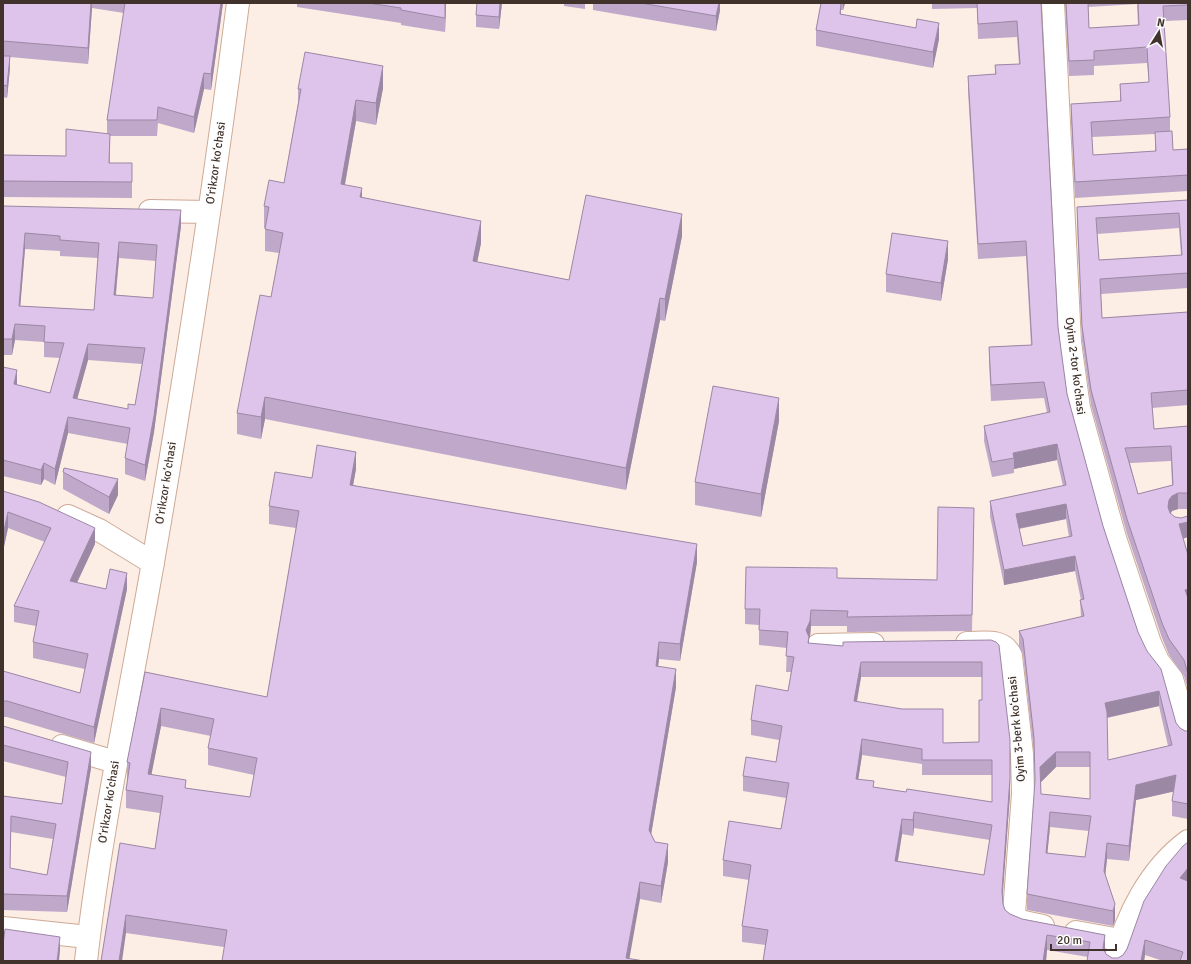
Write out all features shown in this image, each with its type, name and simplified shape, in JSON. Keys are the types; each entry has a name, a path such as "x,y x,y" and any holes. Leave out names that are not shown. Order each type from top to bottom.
{"street":[{"name":"Oʻrikzor koʻchasi","path":"86,961 88,937 115,762 153,563 209,212 238,3"},
{"name":"Oyim 2-tor koʻchasi","path":"1053,3 1070,342 1079,408 1115,538 1150,642 1158,661 1172,679 1188,734"},
{"path":"130,210 209,212"},
{"path":"1063,211 1087,210"},
{"path":"49,508 99,530 153,563"},
{"name":"Oyim 3-berk koʻchasi","path":"944,643 998,643 1004,646 1011,656 1022,754 1022,794 1014,907 1015,918 1118,951"},
{"path":"818,645 897,644"},
{"path":"40,740 115,762"},
{"path":"1118,951 1134,910 1153,877 1175,850 1188,841"},
{"path":"3,928 88,937"}],"building":[{"path":"3,3 91,3 88,48 3,41"},
{"path":"125,3 221,3 211,74 204,73 194,117 158,107 157,120 107,120"},
{"path":"368,3 445,3 445,18 401,10 401,8"},
{"path":"477,3 500,3 499,17 476,15"},
{"path":"641,3 719,3 716,16"},
{"path":"821,3 841,4 840,14 916,28 917,19 939,23 933,52 816,30"},
{"path":"977,3 1041,3 1058,327 1067,394 1103,526 1138,632 1147,651 1161,669 1176,723 1180,728 1188,731 1188,804 1172,801 1176,775 1136,785 1129,846 1107,843 1104,871 1115,904 1113,911 1027,894 1035,780 1034,738 1023,639 1019,631 1084,616 1080,600 1084,599 1075,556 1004,570 990,501 1066,485 1057,444 1013,453 1014,458 992,462 984,426 1050,412 1044,382 991,385 989,347 1032,345 1026,241 978,244 968,76 996,74 995,65 1020,64 1017,21 978,24","holes":["1066,504 1072,536 1023,546 1016,514","1159,691 1172,745 1108,760 1107,712 1105,703","1056,752 1090,752 1090,799 1041,794 1040,767","1050,812 1091,816 1085,857 1046,853"]},
{"path":"1066,3 1088,3 1089,28 1139,25 1138,3 1188,3 1188,5 1163,6 1170,117 1091,122 1093,155 1156,151 1155,132 1172,131 1173,150 1188,149 1188,175 1075,182 1071,104 1121,101 1120,84 1149,82 1147,47 1094,51 1094,60 1069,61"},
{"path":"305,52 383,66 376,103 356,100 341,184 362,188 360,197 481,221 473,261 569,280 586,195 682,214 665,299 660,298 626,468 265,397 261,417 237,413 260,295 271,297 283,233 265,229 269,207 264,206 269,180 284,183 301,89 298,89"},
{"path":"3,56 10,56 7,86 3,85"},
{"path":"66,129 110,134 109,163 132,163 132,182 3,181 3,155 66,156"},
{"path":"1188,200 1188,273 1100,279 1102,318 1188,312 1188,390 1151,393 1154,429 1188,426 1188,493 1178,493 1172,496 1169,500 1168,507 1170,513 1175,517 1181,518 1188,516 1188,522 1179,524 1188,555 1188,589 1185,590 1188,598 1188,674 1184,660 1169,639 1162,623 1127,519 1091,390 1082,326 1077,207","holes":["1179,213 1182,255 1099,260 1096,218","1171,446 1173,485 1138,494 1125,448"]},
{"path":"3,206 181,210 154,416 145,465 125,458 130,428 68,417 55,469 44,463 41,470 3,460 3,367 17,370 14,384 50,393 64,343 44,342 45,326 15,324 12,339 3,339","holes":["25,233 60,236 60,240 99,243 94,310 19,306","119,242 157,245 153,298 114,295","88,344 145,348 135,405 128,404 128,409 73,398"]},
{"path":"892,233 948,241 941,283 886,274"},
{"path":"713,386 779,398 761,494 695,482"},
{"path":"317,445 356,452 350,485 697,544 680,644 659,642 656,666 676,669 649,830 655,842 668,844 661,886 640,882 626,958 644,961 222,961 227,930 126,915 119,961 101,961 120,843 155,849 163,796 126,790 130,763 127,762 145,672 267,697 299,511 269,506 275,472 312,478","holes":["161,708 214,719 208,748 257,758 250,797 185,788 186,780 148,774"]},
{"path":"64,468 118,479 109,497 63,472"},
{"path":"3,491 39,502 95,528 70,581 106,589 110,569 127,573 94,727 3,701 3,671 80,693 88,654 33,642 39,611 14,606 51,528 8,512 3,535"},
{"path":"938,507 974,508 972,615 847,617 848,611 811,610 810,621 806,630 809,637 808,643 843,646 843,642 991,640 996,642 999,645 1010,740 1010,778 1002,891 1005,910 1022,919 1105,935 1103,948 1106,954 1112,958 1118,958 1123,955 1127,949 1144,901 1166,866 1188,842 1188,868 1180,878 1188,881 1188,961 1180,961 1183,952 1145,940 1141,961 1087,961 1090,942 1047,935 1043,961 763,961 768,930 742,926 751,865 723,860 729,821 781,829 789,783 743,776 746,757 776,762 782,726 751,720 756,685 788,691 794,657 786,656 788,632 759,630 760,609 745,609 746,567 837,568 837,578 937,580","holes":["861,662 982,662 982,700 979,700 979,742 943,743 943,709 902,709 854,701","862,739 922,749 922,760 992,760 992,802 907,789 906,792 873,787 874,781 856,779","914,812 992,825 984,875 895,861 902,819 913,820"]},
{"path":"3,726 91,752 67,896 3,894 3,796 62,804 68,762 3,745","holes":["11,816 56,824 47,875 10,868"]},
{"path":"5,929 60,937 57,961 3,961"}]}
